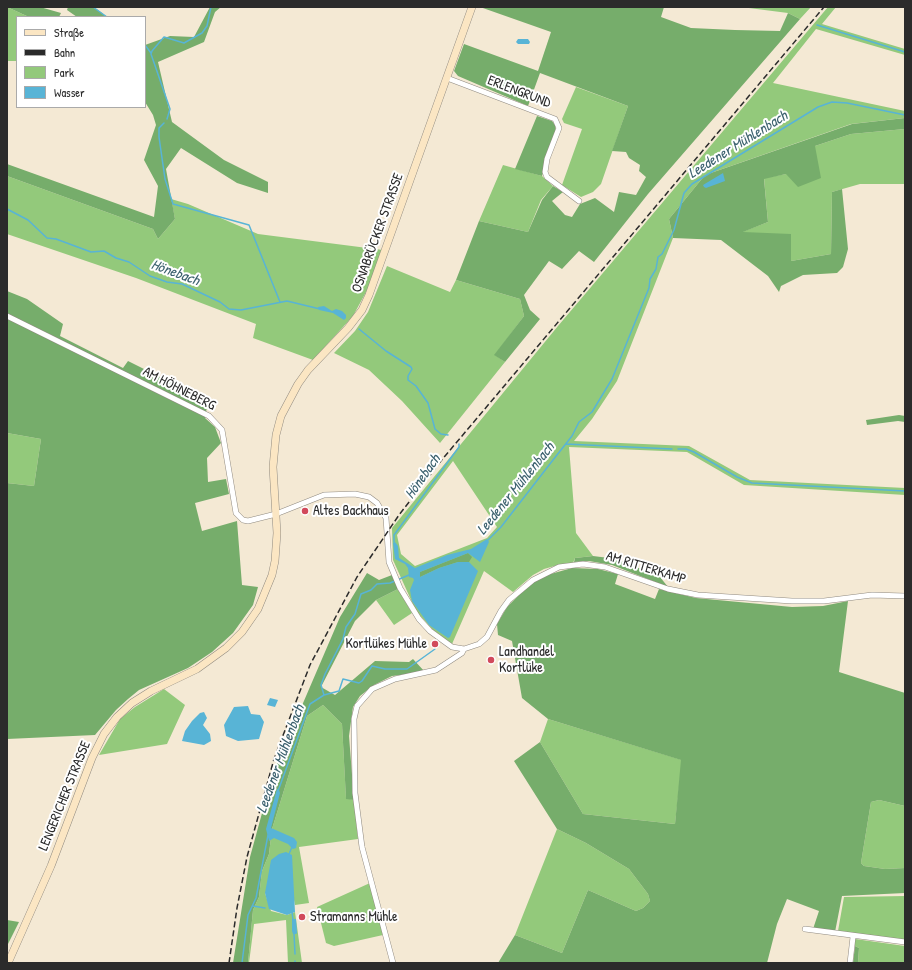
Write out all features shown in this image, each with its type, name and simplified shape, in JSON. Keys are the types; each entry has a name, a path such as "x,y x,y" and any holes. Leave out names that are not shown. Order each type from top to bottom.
{"main road":[{"name":"OSNABRÜCKER STRASSE","path":"226,648 242,632 258,609 267,588 275,561 277,533 273,467 276,435 281,416 298,384 308,370 348,328 362,310 369,295 472,7"},
{"name":"LENGERICHER STRASSE","path":"8,963 51,866 92,758 104,734 117,717 132,703 151,691 197,669 226,648"}],"street":[{"name":"ERLENGRUND","path":"447,78 555,119 559,128 547,159 545,172 547,177 579,201"},
{"name":"AM HÖHNEBERG","path":"7,316 209,416 222,430 236,513 239,518 248,521 276,514"},
{"path":"276,514 324,495 355,494 369,498 382,510 386,518 390,562 400,588 419,619 430,631 452,647 464,649"},
{"name":"AM RITTERKAMP","path":"392,963 362,847 355,793 354,719 357,706 372,689 396,679 436,670 462,653 464,649 479,644 487,637 501,611 509,600 533,580 559,567 582,564 605,567 668,589 698,595 792,602 824,601 872,595 905,596"},
{"path":"805,929 905,942"},
{"path":"850,963 853,936"}],"green space":[{"path":"7,7 27,16 16,16 16,61 7,61"},
{"path":"7,7 40,7 61,13 60,16 27,16"},
{"path":"68,7 94,7 106,16 76,16 67,10"},
{"path":"210,7 221,7 215,12 204,42 158,62 172,122 224,160 268,182 268,193 237,183 181,148 166,169 175,219 158,239 153,229 7,176 7,164 154,217 158,186 144,160 156,125 153,115 146,104 146,45 170,36 194,37"},
{"path":"480,7 664,7 661,17 691,28 735,30 780,31 788,13 800,19 648,194 594,262 579,251 562,269 549,261 524,295 530,310 540,319 505,362 494,355 524,316 520,299 456,280 479,221 528,232 542,200 553,186 563,192 552,201 565,215 572,217 580,204 595,198 614,212 619,192 636,195 646,177 639,171 640,165 629,158 626,152 612,151 628,106 540,73 528,106 458,76 454,71 464,44 538,71 551,32"},
{"path":"741,7 811,7 800,19 788,13"},
{"path":"828,7 836,7 822,24 905,49 905,55 816,29 773,83 905,111 905,118 851,124 705,175 669,219 673,238 617,381 592,419 574,441 689,446 750,480 905,488 905,495 744,485 687,452 569,447 576,533 593,556 575,558 573,563 544,569 533,575 513,592 484,571 452,644 433,630 416,611 393,560 392,528 558,326","holes":["453,461 497,527 487,538 415,566 401,554 397,535"]},
{"path":"576,87 628,106 601,184 593,192 581,197 562,185 582,129 564,123 562,119"},
{"path":"537,116 552,121 555,125 556,131 542,176 515,169"},
{"path":"905,118 905,129 851,134 815,146 821,178 798,187 786,174 764,179 768,222 743,232 791,234 791,261 831,254 832,192 842,189 848,249 843,267 837,273 803,275 781,286 779,292 768,276 721,240 673,238 669,219 705,175 852,124"},
{"path":"905,129 905,184 860,184 832,192 831,254 791,261 742,232 768,222 764,178 786,174 815,146 851,134"},
{"path":"503,165 542,176 553,186 541,200 528,232 479,221"},
{"path":"7,176 153,229 158,239 175,219 171,199 188,204 258,234 383,250 372,281 353,316 313,360 253,338 256,324 136,278 7,234"},
{"path":"387,266 450,292 456,280 520,299 524,316 495,355 505,362 440,443 402,401 369,370 334,353 355,331 368,312"},
{"path":"7,291 27,299 63,324 60,336 123,368 128,361 208,401 205,418 215,427 221,443 207,458 208,482 226,479 229,494 195,503 202,531 237,521 242,585 258,587 253,605 233,633 212,652 188,668 139,690 116,710 95,735 7,739 7,483 34,486 41,439 7,433"},
{"path":"899,415 905,416 905,422 898,421 867,425 866,420"},
{"path":"7,433 41,439 34,486 7,483"},
{"path":"468,553 472,557 469,562 458,562 439,568 420,577 420,572"},
{"path":"593,556 617,559 660,577 668,587 612,565 589,561 574,562 575,558"},
{"path":"572,568 598,569 618,574 615,584 655,599 659,589 696,598 792,607 823,606 848,601 839,672 905,693 905,806 879,800 871,802 861,863 864,866 885,869 905,868 905,893 842,896 835,932 813,929 819,911 787,899 777,924 767,963 498,963 515,935 562,953 588,890 636,911 643,908 650,901 648,894 629,869 586,843 557,829 514,761 540,742 583,814 675,824 681,760 548,719 522,698 512,641 498,635 497,624 507,607 530,584 547,575"},
{"path":"367,573 379,580 392,575 398,589 376,600 355,621 321,687 335,695 375,661 409,662 413,659 425,672 392,676 374,685 360,696 353,707 349,736 354,800 346,799 342,724 323,705 307,716 272,829 269,854 262,871 259,897 253,910 248,963 233,963 250,857 273,773 340,617"},
{"path":"398,589 412,613 394,625 376,600"},
{"path":"164,689 185,705 167,744 99,755 120,719 135,707"},
{"path":"323,705 342,724 346,798 354,800 358,839 299,847 309,903 295,905 294,900 265,893 271,911 287,915 295,912 302,963 288,963 286,920 254,924 248,963 253,910 259,897 262,871 269,854 272,829 307,716"},
{"path":"548,719 682,760 675,824 583,814 540,742"},
{"path":"879,800 905,806 905,868 885,869 864,866 861,863 871,802"},
{"path":"557,829 586,843 629,869 648,894 650,901 643,908 636,911 588,890 562,953 515,935"},
{"path":"370,883 383,935 334,946 326,943 317,907"},
{"path":"905,896 905,940 838,931 844,897"},
{"path":"7,920 19,922 7,946"},
{"path":"855,939 905,946 905,963 858,963 859,948 855,946"},
{"path":"855,946 859,948 858,963 853,963"}],"water":[{"path":"518,39 528,39 530,42 529,44 518,44 516,42"},
{"path":"723,173 725,181 706,188 704,187 703,185"},
{"path":"324,306 332,311 336,309 342,311 346,315 346,318 344,320 333,313 319,310 318,307"},
{"path":"487,539 489,542 480,562 468,553 420,572 420,577 439,568 458,562 469,562 478,571 450,637 448,638 429,625 412,601 410,590 414,580 413,578 409,577 408,568 405,564 395,559 393,543 395,542 398,546 399,558 415,568 447,555 471,549"},
{"path":"270,698 278,700 275,707 267,705"},
{"path":"248,706 251,714 260,715 264,722 259,739 238,741 226,736 224,725 234,707"},
{"path":"204,712 207,718 203,725 210,734 211,741 204,745 182,741 185,731 192,721 200,713"},
{"path":"277,789 280,793 271,828 294,838 297,842 296,848 293,849 288,844 274,838 269,841 266,829"},
{"path":"286,852 292,855 295,912 287,915 269,909 265,893 271,860 279,854"},
{"path":"292,919 296,919 296,934 293,934 292,931"}],"waterway":[{"path":"93,7 106,16"},
{"path":"167,119 170,109 151,54 152,51 164,37 184,43 202,33 207,26 211,7"},
{"path":"817,25 905,52"},
{"path":"146,46 151,53"},
{"name":"Leedener Mühlenbach","path":"487,541 501,527 572,436 579,422 592,412 612,379 649,288 650,279 656,269 658,257 662,254 674,230 684,193 692,184 818,107 832,102 847,103 905,115"},
{"path":"164,123 159,128 159,137 165,179 173,204 249,225 280,302"},
{"name":"Hönebach","path":"7,209 28,220 47,238 56,239 91,252 104,251 116,258 129,262 150,276 167,282 182,284 220,302 229,309 241,310 287,301 320,309"},
{"name":"Hönebach","path":"359,329 386,351 411,367 412,369 408,376 408,380 416,386 428,403 435,429 441,434 448,435"},
{"name":"Hönebach","path":"394,542 394,535 459,447 459,444"},
{"path":"566,444 672,449"},
{"path":"678,449 686,449 694,452 737,477 752,483 905,491"},
{"name":"Leedener Mühlenbach","path":"278,791 310,704 324,695 321,685 325,674 343,639 346,627 355,614 361,594 371,590 377,584 390,583 409,575"},
{"path":"324,695 339,691 343,679 359,683 372,666 385,669 407,669 435,649"},
{"path":"242,963 248,915 256,898 268,835"},
{"name":"Leedener Mühlenbach","path":"289,854 292,847"},
{"path":"253,906 265,908"},
{"name":"Leedener Mühlenbach","path":"292,912 293,920"},
{"name":"Leedener Mühlenbach","path":"294,933 295,954"}],"railway":[{"path":"229,963 237,908 247,857 274,759 310,665 357,577 399,515 440,462 824,7"}],"place":[{"name":"Altes Backhaus","path":"305,511"},
{"name":"Kortlükes Mühle","path":"435,644"},
{"name":"Landhandel Kortlüke","path":"491,660"},
{"name":"Stramanns Mühle","path":"302,917"}]}
